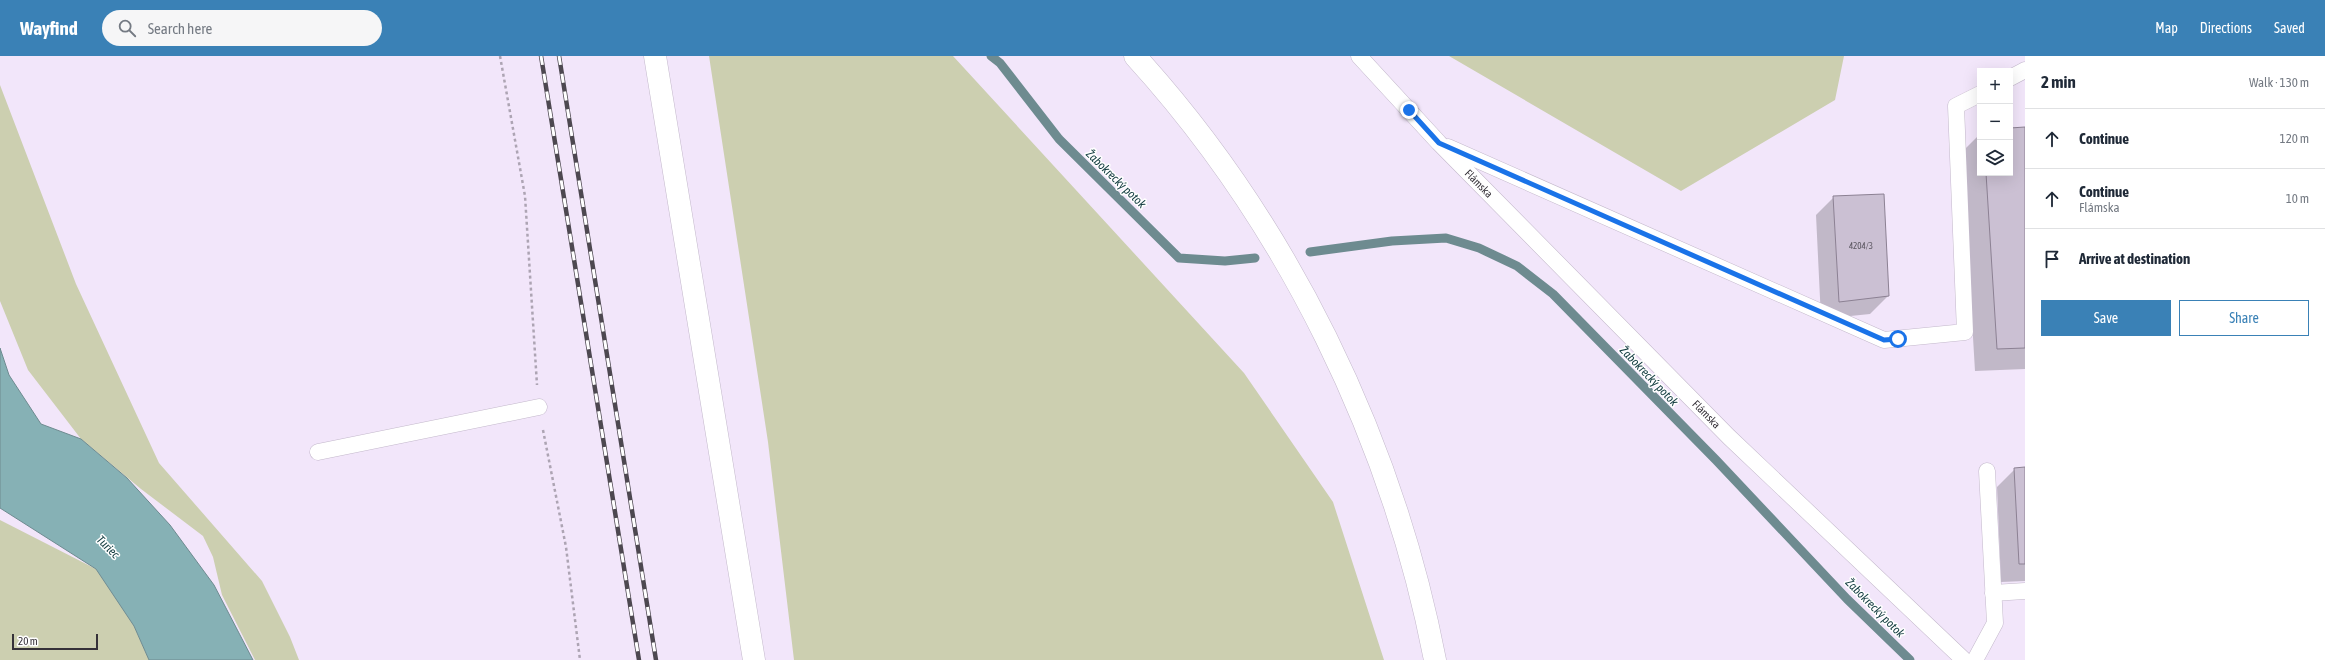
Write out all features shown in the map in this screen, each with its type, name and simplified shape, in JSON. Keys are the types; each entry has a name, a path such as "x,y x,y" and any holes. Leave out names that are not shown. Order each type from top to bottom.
{"main road":[{"path":"655,56 754,660"},
{"path":"1135,56 1216,156 1285,262 1323,332 1362,416 1389,490 1417,583 1435,660"}],"lane":[{"name":"Flámska","path":"1359,56 1439,143 1729,437 1964,660"},
{"path":"2013,76 2025,70"},
{"path":"1439,143 1884,340 1965,332 1956,106 1977,96"},
{"path":"318,452 539,407"},
{"path":"1975,660 1995,623 1986,471"},
{"path":"1993,593 2025,591"}],"path":[{"path":"500,56 525,196 539,407 566,547 580,660"}],"shaded area":[{"path":"709,56 953,56 1244,373 1333,502 1384,660 794,660 768,442"},
{"path":"1449,56 1844,56 1835,100 1681,191"},
{"path":"0,85 76,284 159,463 262,581 290,637 299,660 255,660 222,595 213,557 203,536 141,489 81,439 28,370 0,301"},
{"path":"0,520 96,569 134,626 149,660 0,660"}],"water":[{"name":"Turiec","path":"0,348 9,375 41,424 81,439 127,478 170,525 214,585 253,660 149,660 134,626 96,569 0,508"}],"building":[{"path":"2025,127 2025,348 1997,349 1986,176 2013,176 2013,128"},
{"path":"1884,194 1889,296 1839,302 1833,196"},
{"path":"2025,467 2025,564 2019,564 2014,468"}],"waterway":[{"name":"Žabokrecký potok","path":"991,56 1000,63 1059,139 1179,258 1225,261 1255,258"},
{"name":"Žabokrecký potok","path":"1310,252 1392,241 1446,238 1479,248 1517,266 1553,294 1716,460 1847,599 1910,660"}],"railway":[{"path":"541,56 639,660"},
{"path":"559,56 656,660"}],"route":[{"path":"1409,110 1439,143 1884,340 1898,339"}]}
